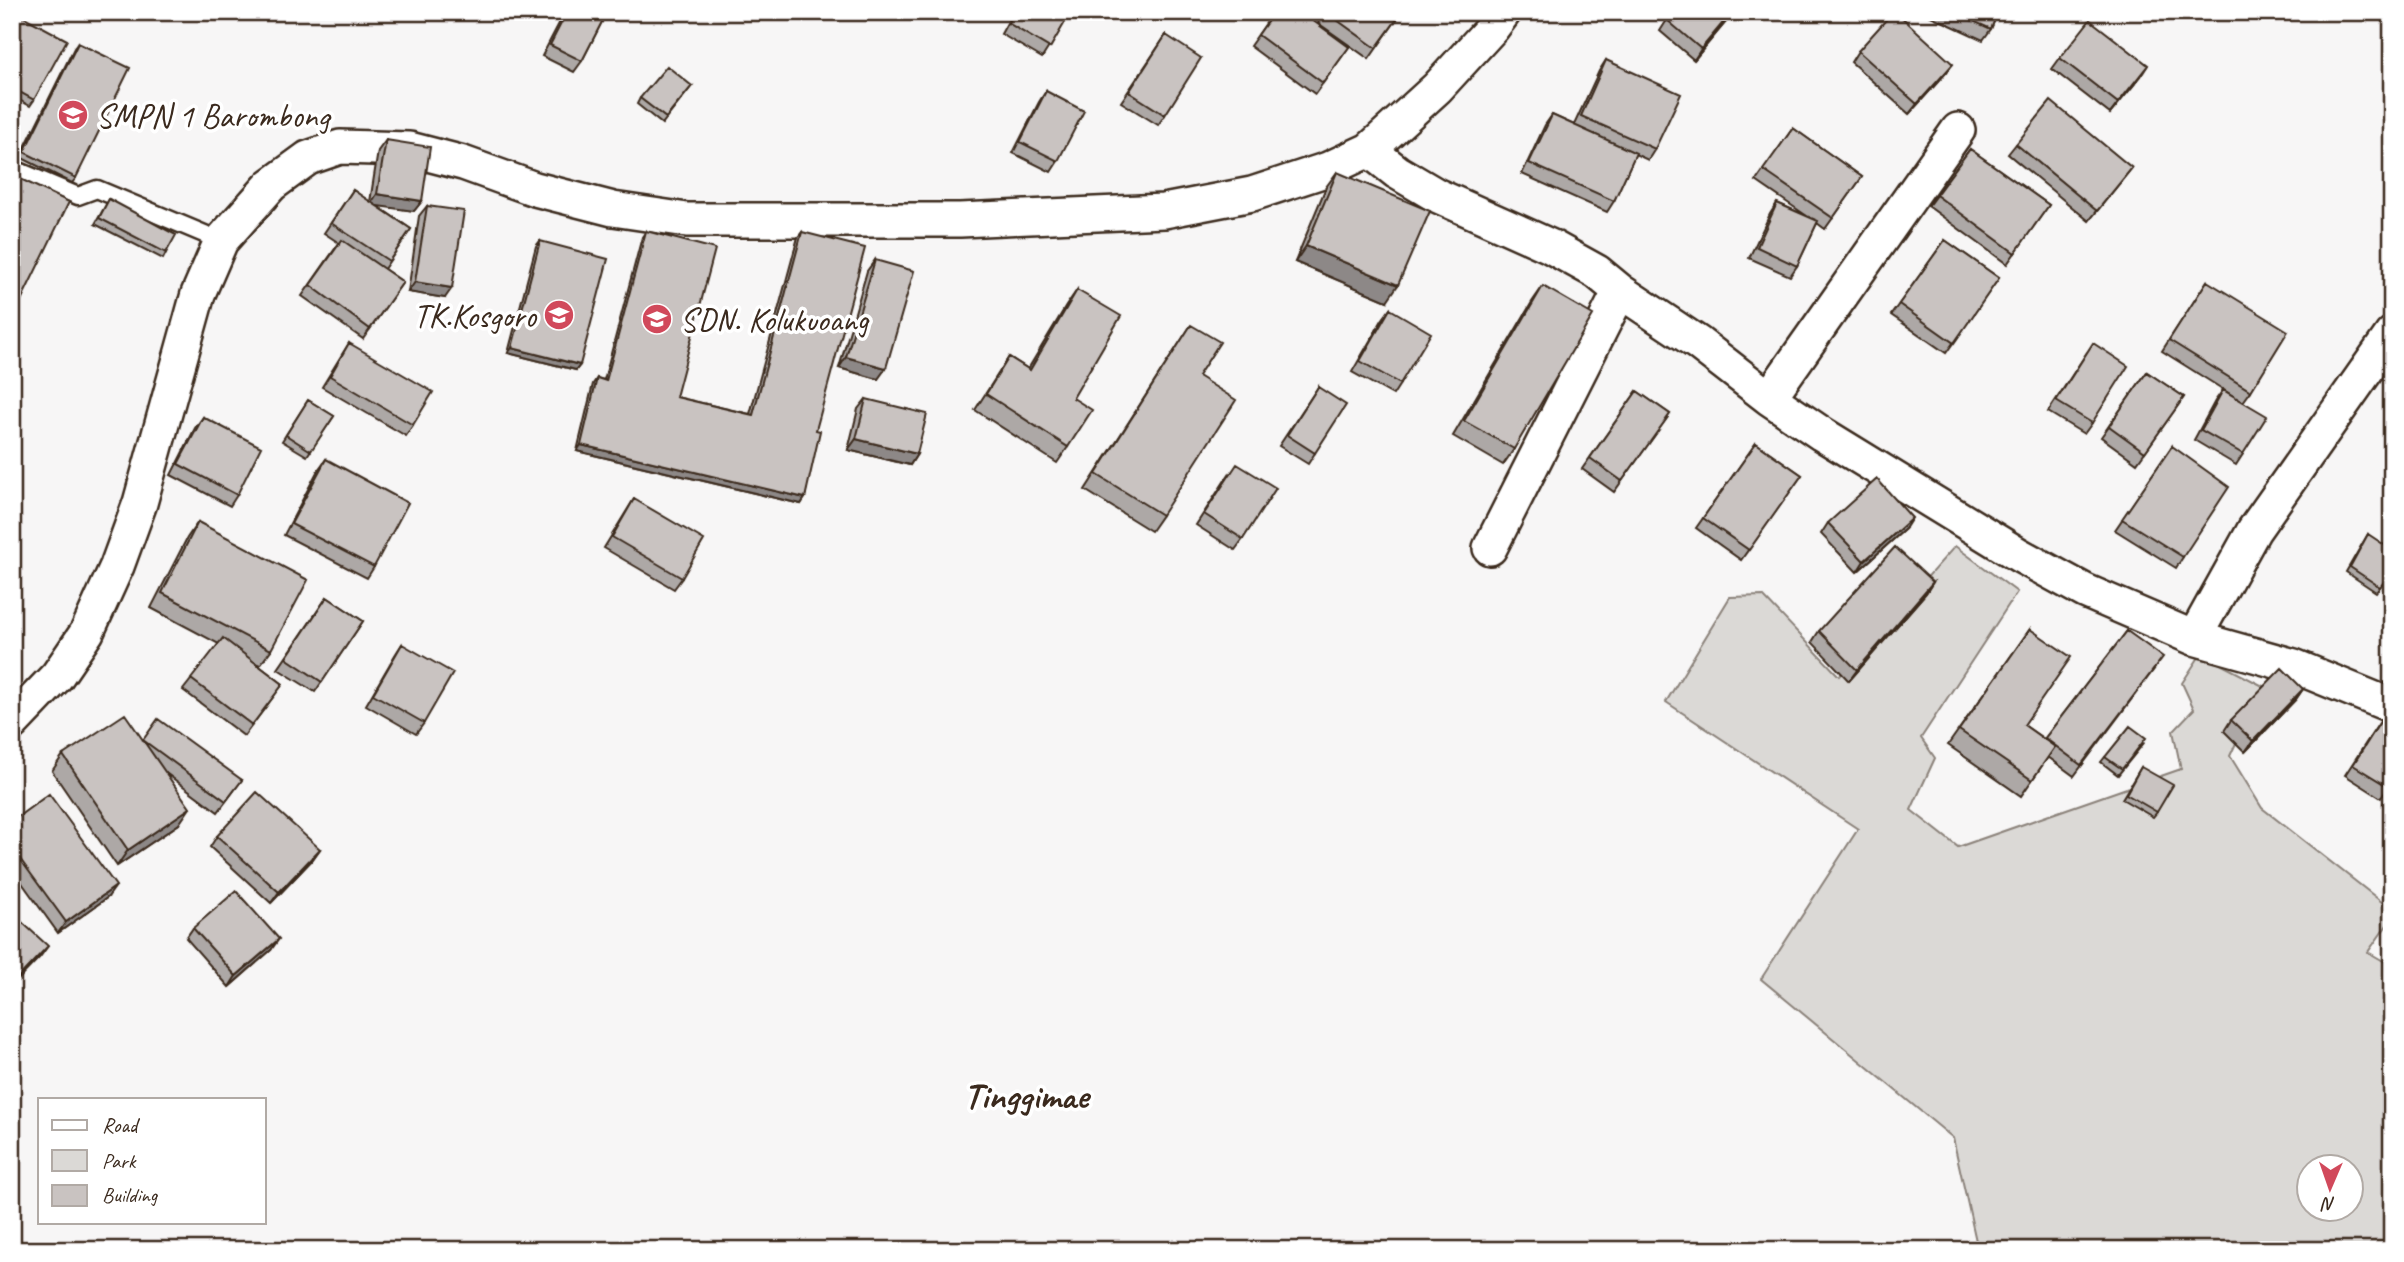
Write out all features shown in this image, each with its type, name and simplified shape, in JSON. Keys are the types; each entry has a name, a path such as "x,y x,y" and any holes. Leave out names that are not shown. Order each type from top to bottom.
{"street":[{"path":"12,723 57,676 86,632 117,566 141,503 198,294 221,241 271,185 308,158 340,147 409,149 463,163 535,189 613,209 687,220 960,220 1164,211 1252,194 1328,169 1369,150 1437,89 1504,12"},
{"path":"1769,398 1958,130"},
{"path":"1369,150 1397,172 1437,194 1550,246 1597,272 1620,291 1698,343 1769,398 1904,486 2085,591 2194,638 2294,666 2392,706"},
{"path":"1490,548 1620,291"},
{"path":"2194,638 2254,530 2392,334"}],"lane":[{"path":"12,168 78,196 97,189 221,241"}],"green space":[{"path":"1955,546 2017,592 1921,738 1935,758 1911,810 1958,847 2181,769 2173,731 2194,709 2182,683 2201,654 2263,686 2230,756 2262,808 2392,910 2392,918 2368,952 2392,966 2392,1215 2386,1250 1978,1250 1953,1138 1761,979 1858,829 1666,702 1730,597 1763,596 1839,676"}],"building":[{"name":"SMPN 1 Barombong","path":"12,12 67,40 34,100 12,88"},
{"path":"567,12 607,12 582,61 550,45"},
{"path":"1015,12 1071,12 1050,48 1008,23"},
{"path":"1274,12 1301,12 1349,47 1323,83 1258,35"},
{"path":"1326,12 1387,12 1397,19 1376,48"},
{"path":"1674,12 1732,12 1701,49 1667,20"},
{"path":"1893,12 1953,64 1917,104 1858,51"},
{"path":"1953,12 1998,12 1991,29"},
{"path":"2090,20 2148,65 2118,103 2060,58"},
{"path":"1166,35 1201,58 1165,115 1129,92"},
{"name":"SMPN 1 Barombong","path":"78,43 130,68 76,178 24,152"},
{"path":"1606,60 1681,94 1655,149 1581,116"},
{"path":"667,66 692,86 666,118 640,98"},
{"path":"1046,91 1084,111 1058,161 1020,142"},
{"path":"2051,101 2132,168 2097,211 2016,144"},
{"path":"1552,115 1636,153 1614,201 1529,163"},
{"path":"1793,128 1862,177 1833,218 1763,170"},
{"path":"386,140 430,147 422,201 377,194"},
{"path":"1970,149 2049,205 2015,253 1936,195"},
{"path":"1337,172 1430,211 1398,285 1306,246"},
{"name":"SMPN 1 Barombong","path":"12,175 69,202 12,319"},
{"path":"353,190 411,229 389,261 331,223"},
{"name":"SMPN 1 Barombong","path":"109,199 176,235 166,253 99,218"},
{"path":"1777,203 1818,221 1797,266 1757,247"},
{"path":"427,206 464,211 452,288 415,282"},
{"name":"SDN. Kolukuoang","path":"646,231 715,249 676,397 753,415 802,232 865,248 816,430 820,431 805,498 581,445 597,378 606,381"},
{"path":"342,240 403,282 370,329 310,285"},
{"path":"1945,240 1999,278 1954,343 1899,304"},
{"name":"TK.Kosgoro","path":"540,241 608,259 580,365 512,348"},
{"path":"875,260 914,271 886,368 846,357"},
{"path":"2207,281 2288,331 2251,391 2169,340"},
{"path":"1543,286 1593,315 1514,449 1464,421"},
{"path":"1077,290 1121,316 1073,398 1092,410 1068,447 986,394 1009,357 1030,370"},
{"path":"1390,309 1431,333 1400,384 1360,361"},
{"path":"1191,325 1220,342 1198,376 1236,400 1162,515 1096,474"},
{"path":"349,343 433,392 413,425 330,376"},
{"path":"2093,343 2128,366 2092,423 2056,401"},
{"path":"2147,372 2184,397 2145,452 2109,426"},
{"path":"1318,387 1346,405 1315,453 1287,435"},
{"path":"2223,390 2267,416 2243,454 2201,430"},
{"path":"1637,391 1670,414 1622,481 1590,458"},
{"path":"866,399 927,414 917,454 856,439"},
{"path":"308,400 334,416 311,451 286,435"},
{"path":"203,417 261,447 237,495 178,464"},
{"path":"1756,443 1802,475 1749,550 1703,518"},
{"path":"2172,446 2229,487 2183,557 2122,519"},
{"path":"326,459 408,503 374,567 291,524"},
{"path":"1237,464 1276,488 1243,539 1204,514"},
{"path":"1877,479 1912,518 1864,561 1828,523"},
{"path":"634,499 704,540 682,578 612,537"},
{"path":"198,522 308,580 271,650 162,593"},
{"path":"2368,534 2392,550 2392,571 2380,587 2350,567"},
{"path":"1895,547 1933,582 1857,670 1819,631"},
{"path":"327,597 363,621 322,682 286,658"},
{"path":"2030,629 2071,657 2024,725 2055,747 2032,780 1959,730"},
{"path":"2127,631 2163,657 2081,765 2045,738"},
{"path":"223,638 283,684 252,725 191,679"},
{"path":"402,644 453,673 424,723 373,694"},
{"path":"2282,668 2303,689 2253,741 2231,720"},
{"path":"2392,703 2392,782 2389,787 2353,765"},
{"path":"125,714 190,808 128,850 63,755"},
{"path":"158,719 242,780 226,801 143,740"},
{"path":"2130,726 2146,738 2122,769 2105,757"},
{"path":"2141,767 2173,785 2157,812 2126,794"},
{"path":"257,792 320,849 279,892 217,836"},
{"path":"49,794 116,886 66,922 12,848 12,821"},
{"path":"236,891 279,939 236,976 193,928"},
{"path":"12,913 48,946 12,984"}],"place":[{"name":"SMPN 1 Barombong","path":"73,115"},
{"name":"TK.Kosgoro","path":"559,315"},
{"name":"SDN. Kolukuoang","path":"657,319"}],"district":[{"name":"Tinggimae","path":"1026,1095"}]}
